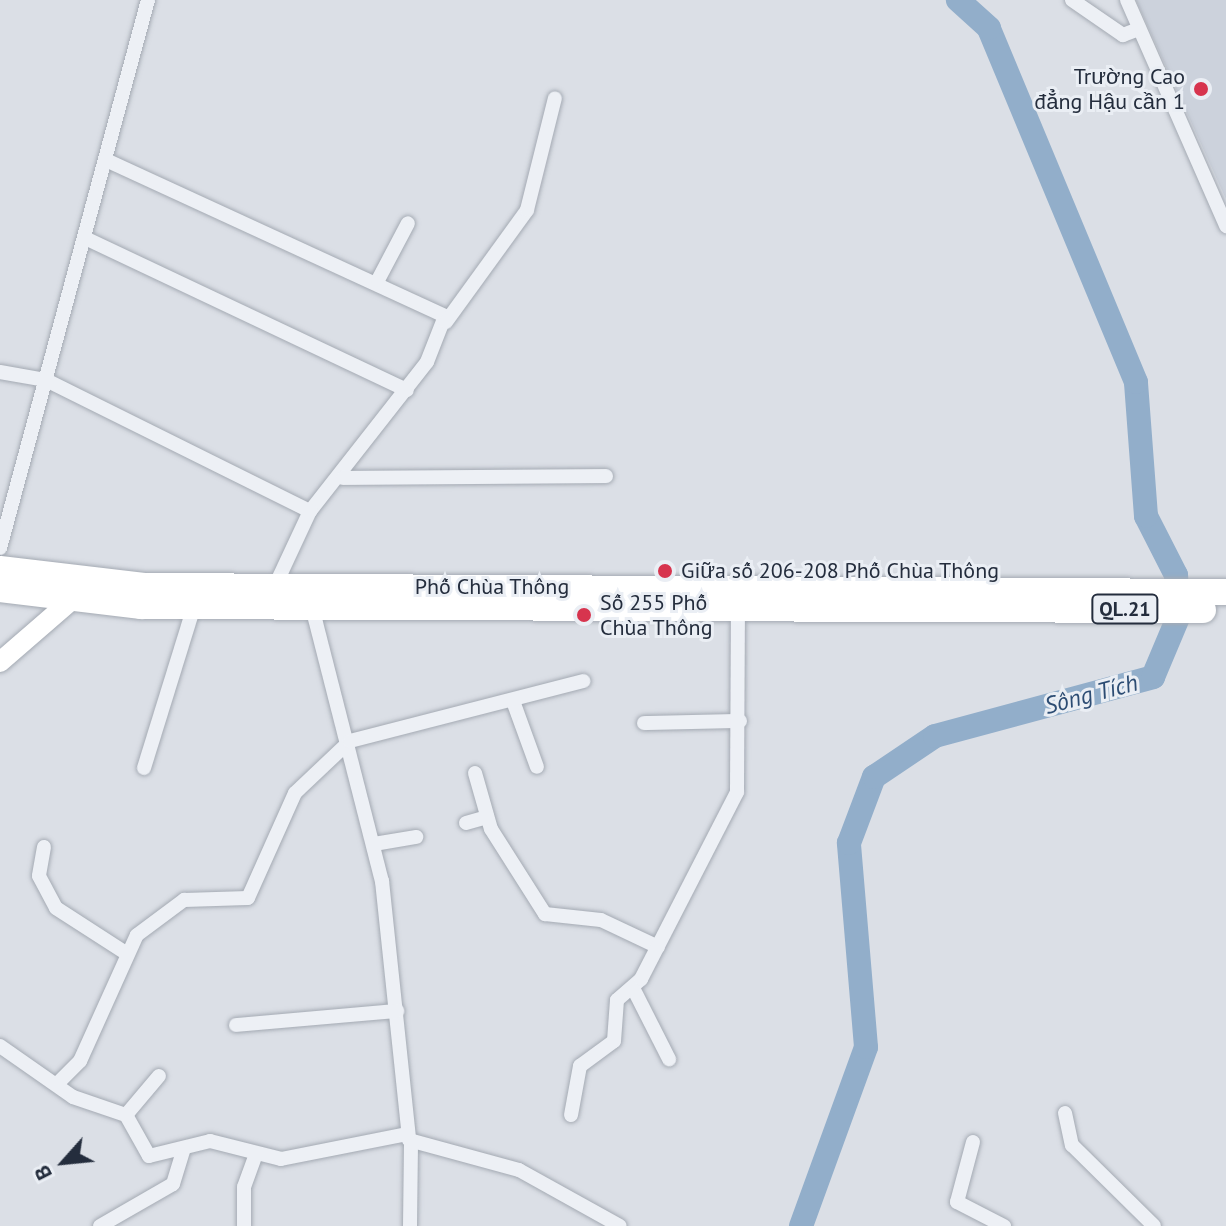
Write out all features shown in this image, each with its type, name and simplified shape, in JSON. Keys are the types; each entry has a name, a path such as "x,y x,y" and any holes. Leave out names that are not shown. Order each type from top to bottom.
{"highway":[{"name":"Phố Chùa Thông","path":"0,569 83,589 194,606 738,608 1226,592"},
{"name":"Phố Chùa Thông","path":"0,589 275,586 1026,599 1226,610"}],"street":[{"path":"0,548 148,0"},
{"path":"1072,0 1123,35 1139,29"},
{"path":"1127,0 1226,226"},
{"path":"275,586 310,511 343,478 407,390 446,322 527,210 555,98"},
{"path":"106,160 425,301 446,322"},
{"path":"378,280 408,223"},
{"path":"85,238 407,390"},
{"path":"0,372 46,380 310,511"},
{"path":"343,478 606,476"},
{"path":"0,662 83,589"},
{"path":"144,768 194,606"},
{"path":"312,607 350,741 374,844 397,1011 409,1138 410,1226"},
{"path":"571,1115 580,1066 614,1041 614,1008 633,988 658,947 737,792 740,721 738,608"},
{"path":"59,1082 80,1061 124,952 184,900 248,898 295,793 350,741 583,681"},
{"path":"513,701 537,767"},
{"path":"644,723 740,721"},
{"path":"475,773 487,817 545,914 601,920 658,947"},
{"path":"466,823 487,817"},
{"path":"374,844 416,837"},
{"path":"44,847 39,876 56,908 124,952"},
{"path":"633,988 669,1059"},
{"path":"236,1025 397,1011"},
{"path":"0,1046 59,1082 73,1097 126,1115 149,1156 183,1152 210,1141 255,1157 328,1152 409,1138 519,1170 620,1226"},
{"path":"126,1115 159,1076"},
{"path":"1065,1113 1072,1145 1150,1224"},
{"path":"973,1142 957,1202 1004,1226"},
{"path":"100,1226 173,1184 183,1152"},
{"path":"244,1226 244,1187 255,1157"}],"shaded area":[{"name":"Trường Cao đẳng Hậu cần 1","path":"1136,0 1226,0 1226,199 1216,177"}],"waterway":[{"name":"Sông Tích","path":"801,1226 866,1047 849,843 874,777 935,736 1153,677 1179,615 1176,575 1146,516 1136,382 989,28 958,0"}],"place":[{"name":"Trường Cao đẳng Hậu cần 1","path":"1201,89"},
{"name":"Giữa số 206-208 Phố Chùa Thông","path":"665,571"},
{"name":"Số 255 Phố Chùa Thông","path":"584,615"}]}
